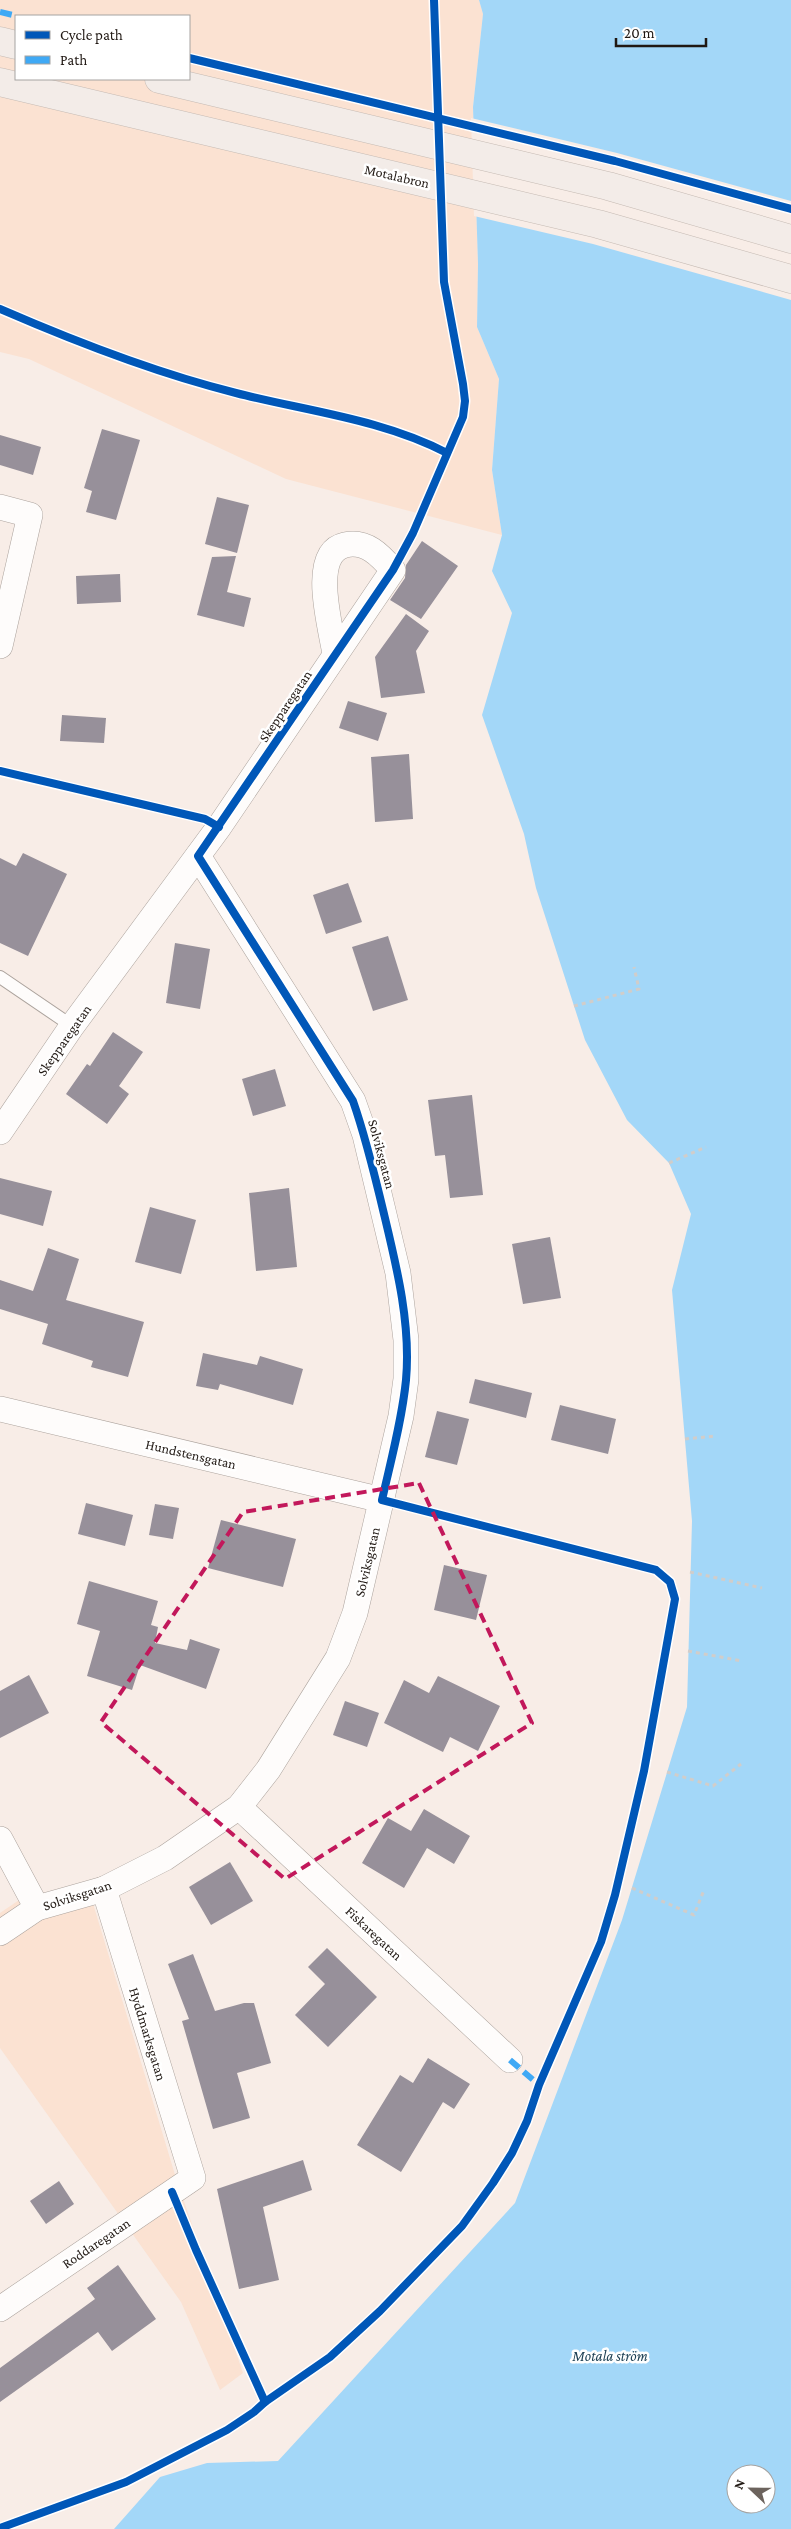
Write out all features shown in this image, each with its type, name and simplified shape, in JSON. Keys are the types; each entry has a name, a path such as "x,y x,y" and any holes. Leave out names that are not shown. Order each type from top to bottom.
{"highway":[{"path":"0,41 15,45"},
{"path":"163,80 608,186 791,239"},
{"name":"Motalabron","path":"0,82 598,224 791,278"}],"street":[{"path":"0,507 30,515 0,646"},
{"name":"Skepparegatan","path":"0,1132 72,1026 198,856 335,654"},
{"name":"Solviksgatan","path":"0,1933 37,1908 104,1889 165,1858 239,1807 268,1770 338,1658 355,1613 382,1500 406,1379 406,1340 398,1273 365,1135 353,1100 198,856"},
{"name":"Hundstensgatan","path":"0,1409 382,1500"},
{"name":"Fiskaregatan","path":"239,1807 510,2060"},
{"path":"0,1839 37,1908"},
{"name":"Hyddmarksgatan","path":"104,1889 193,2178"},
{"name":"Roddaregatan","path":"0,2309 193,2178"}],"lane":[{"path":"0,977 72,1026"}],"path":[{"path":"574,1006 639,989 634,967"},
{"path":"669,1163 706,1146"},
{"path":"685,1439 716,1436"},
{"path":"690,1572 762,1588"},
{"path":"688,1651 742,1661"},
{"path":"667,1772 713,1786 741,1764"},
{"path":"632,1888 694,1915 704,1890"}],"highlighted area":[{"path":"419,1483 532,1723 285,1879 101,1722 243,1512"}],"shaded area":[{"path":"0,0 479,0 483,14 473,107 478,265 477,327 499,379 492,470 502,535 286,479 29,359 0,352"},
{"path":"88,1887 176,2178 243,2373 220,2390 181,2302 0,2048 0,1913 25,1896"}],"water":[{"name":"Motala ström","path":"479,0 791,0 791,2529 114,2529 160,2477 207,2463 278,2461 515,2203 622,1920 687,1707 692,1521 672,1290 691,1214 669,1163 627,1120 585,1040 536,888 524,834 482,715 512,613 492,571 502,535 492,470 499,379 477,327 478,264 473,107 483,14"}],"pier":[{"path":"471,118 617,153 791,201 791,300 593,244 474,216"}],"building":[{"path":"102,429 140,440 116,520 86,512 92,491 84,488"},
{"path":"0,435 41,447 33,475 0,465"},
{"path":"217,497 249,505 237,553 205,544"},
{"path":"422,541 458,566 421,619 390,600 405,578 406,565"},
{"path":"236,556 227,592 251,598 244,627 197,615 212,557"},
{"path":"120,574 121,602 77,604 76,576"},
{"path":"406,614 429,631 416,651 425,693 381,698 375,657"},
{"path":"348,701 387,713 378,741 339,728"},
{"path":"62,715 106,718 104,743 60,741"},
{"path":"409,754 413,819 375,822 371,757"},
{"path":"23,853 67,874 28,956 0,943 0,858 16,866"},
{"path":"348,883 362,922 326,934 313,895"},
{"path":"388,936 408,1000 373,1011 352,947"},
{"path":"175,943 210,949 200,1009 166,1003"},
{"path":"113,1032 143,1052 119,1086 129,1094 107,1124 66,1094 87,1064 90,1066"},
{"path":"275,1069 286,1106 253,1116 242,1079"},
{"path":"472,1095 483,1195 450,1198 445,1155 435,1156 428,1100"},
{"path":"0,1178 52,1191 43,1226 0,1214"},
{"path":"289,1188 297,1267 256,1271 249,1193"},
{"path":"150,1207 196,1220 181,1274 135,1262"},
{"path":"550,1237 561,1298 523,1304 512,1244"},
{"path":"48,1248 79,1259 66,1300 144,1322 128,1377 91,1367 93,1361 42,1344 48,1324 0,1309 0,1280 33,1291"},
{"path":"203,1353 257,1365 260,1356 303,1369 293,1405 220,1384 218,1390 196,1386"},
{"path":"475,1379 532,1393 526,1418 469,1403"},
{"path":"560,1405 616,1419 608,1454 551,1440"},
{"path":"437,1411 469,1419 457,1465 425,1457"},
{"path":"86,1503 133,1515 125,1546 78,1534"},
{"path":"155,1504 179,1508 173,1539 149,1535"},
{"path":"221,1520 296,1539 283,1587 208,1568"},
{"path":"444,1565 487,1575 476,1620 434,1610"},
{"path":"89,1581 158,1601 151,1625 158,1627 155,1643 187,1650 190,1639 220,1649 206,1689 140,1665 132,1690 87,1676 100,1631 77,1624"},
{"path":"29,1675 49,1713 0,1738 0,1691"},
{"path":"438,1676 500,1706 478,1751 450,1737 443,1752 384,1723 404,1680 429,1693"},
{"path":"345,1701 379,1713 367,1747 333,1735"},
{"path":"424,1809 470,1836 454,1864 427,1848 404,1888 362,1863 388,1818 411,1831"},
{"path":"230,1862 253,1901 211,1925 189,1887"},
{"path":"327,1948 377,1997 328,2047 295,2015 325,1984 308,1967"},
{"path":"193,1954 215,2011 244,2003 254,2003 271,2063 237,2073 250,2118 213,2129 182,2021 189,2019 168,1964"},
{"path":"428,2058 470,2084 454,2109 443,2102 401,2172 357,2145 400,2075 413,2083"},
{"path":"303,2160 312,2190 263,2207 279,2280 239,2289 217,2189"},
{"path":"59,2181 74,2204 46,2224 30,2201"},
{"path":"118,2265 156,2319 112,2351 98,2332 0,2402 0,2368 95,2299 87,2288"}],"marked path":[{"path":"0,12 15,16"},
{"path":"510,2060 539,2085"}],"cycle path":[{"path":"0,2528 126,2482 227,2430 330,2357 380,2311 462,2226 512,2153 527,2121 539,2085 601,1942 615,1895 644,1771 675,1599 670,1582 656,1570 382,1500 402,1410 406,1380 407,1338 398,1276 366,1143 353,1101 198,856 393,570 413,533 463,417 465,401 463,384 444,282 434,0"},
{"path":"190,58 615,161 791,209"},
{"path":"0,309 87,345 176,376 236,393 370,424 422,441 447,453"},
{"path":"0,771 205,819 219,827"},
{"path":"172,2192 196,2250 265,2402"}]}
